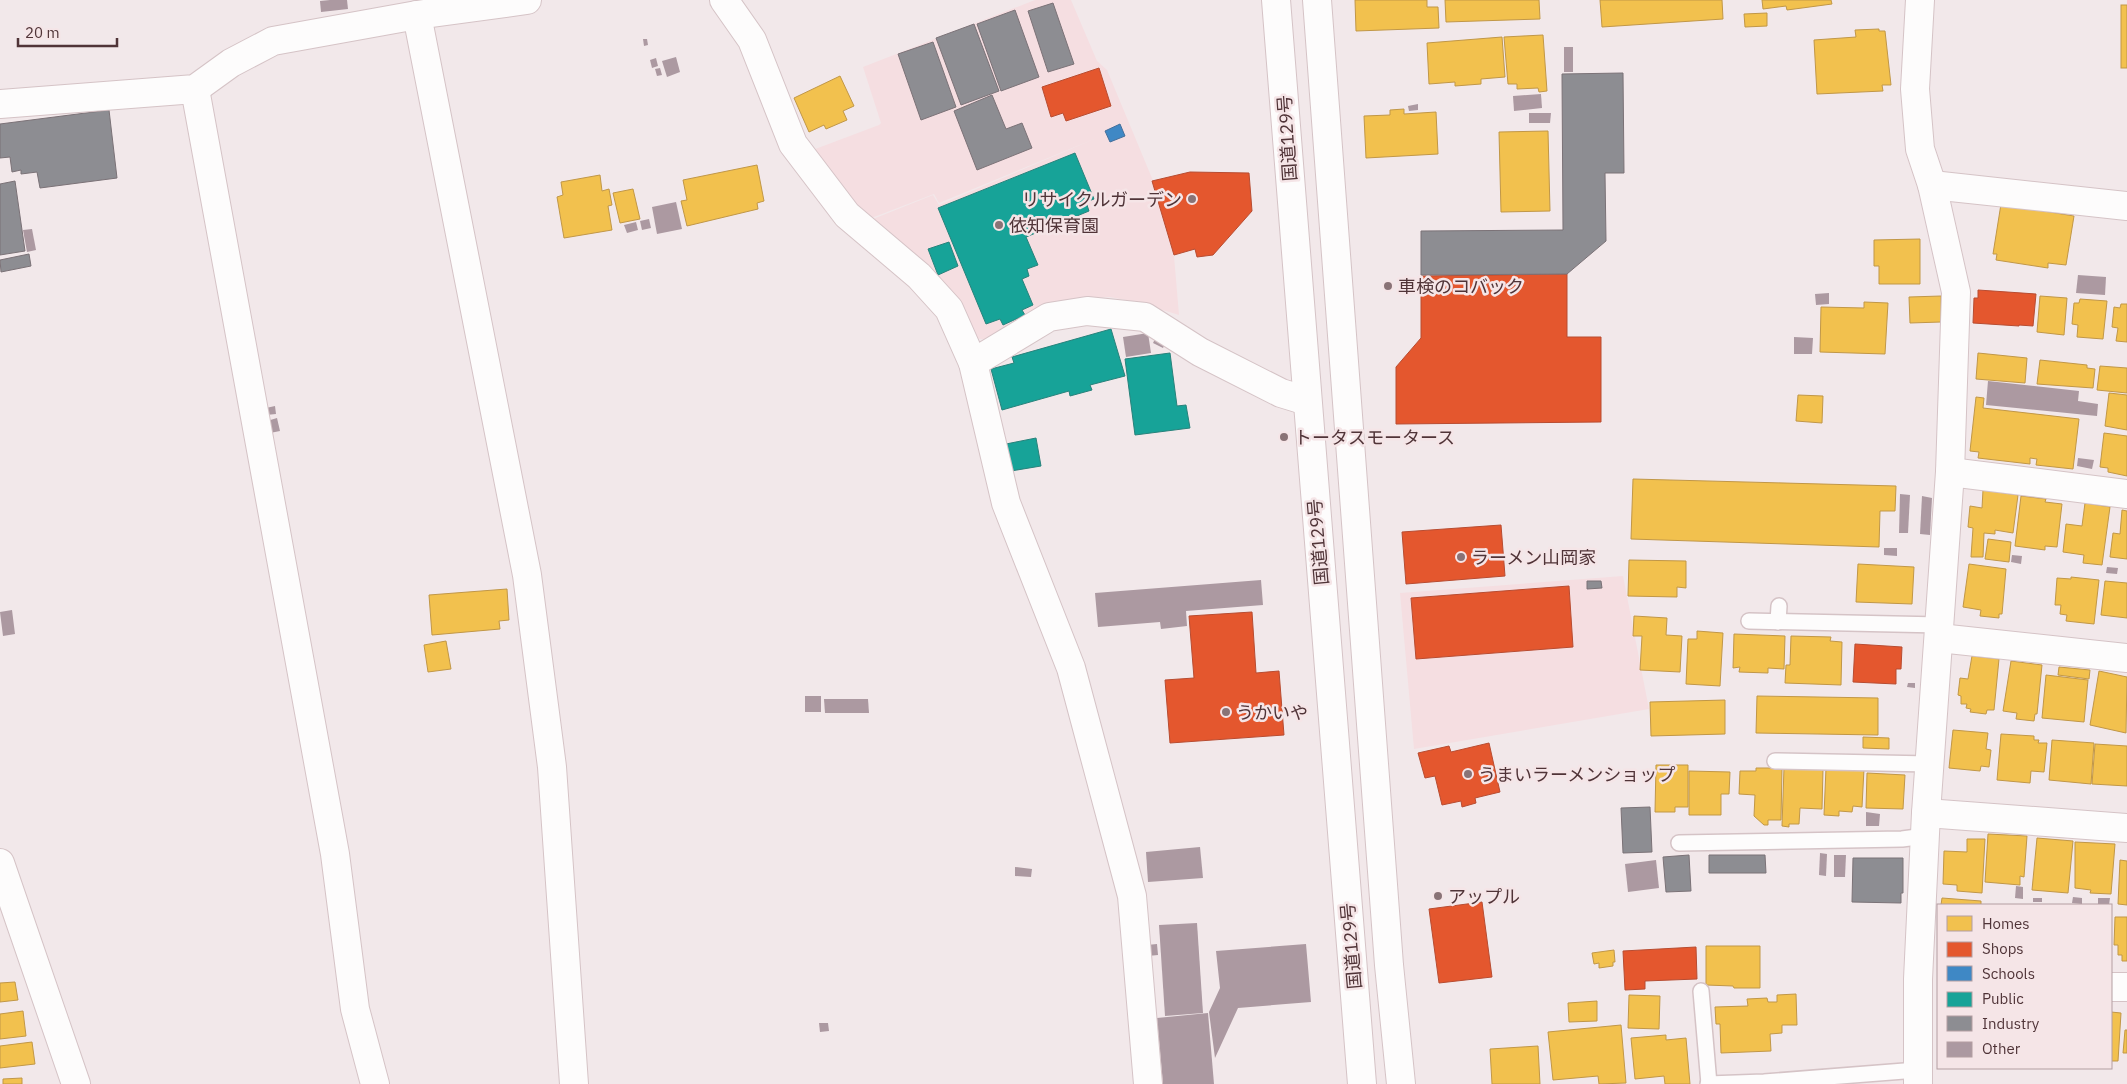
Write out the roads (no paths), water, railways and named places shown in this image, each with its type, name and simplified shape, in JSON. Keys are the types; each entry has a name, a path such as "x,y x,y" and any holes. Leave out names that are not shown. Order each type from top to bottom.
{"main road":[{"path":"0,104 195,89 231,62 273,41 417,15 527,0"},
{"path":"724,0 752,40 793,144 847,215 919,276 949,309 973,363 1006,503 1071,668 1132,896 1148,1084"},
{"name":"国道129号","path":"1276,0 1362,1084"},
{"name":"国道129号","path":"1317,0 1389,965 1401,1084"},
{"path":"1917,1077 1928,979 1926,825 1950,472 1956,292 1932,185 1920,149 1916,89 1920,0"},
{"path":"417,15 526,575 552,767 574,1084"},
{"path":"195,89 335,854 355,1009 375,1084"},
{"path":"1932,185 2127,206"},
{"path":"973,363 1049,317 1087,310 1145,317 1200,352 1281,393 1307,401"},
{"path":"1950,472 2127,494"},
{"path":"1940,632 2127,658"},
{"path":"1926,825 2127,828"},
{"path":"0,863 76,1084"},
{"path":"2112,987 2127,987"}],"lane":[{"path":"1778,622 1779,606"},
{"path":"1749,621 1940,632"},
{"path":"1775,761 1930,764"},
{"path":"1679,843 1902,839 1926,825"},
{"path":"1701,992 1708,1084 1917,1077"}],"place":[{"name":"リサイクルガーデン","path":"1192,199"},
{"name":"依知保育園","path":"999,225"},
{"name":"車検のコバック","path":"1388,286"},
{"name":"トータスモータース","path":"1284,437"},
{"name":"ラーメン山岡家","path":"1461,557"},
{"name":"うかいや","path":"1226,712"},
{"name":"うまいラーメンショップ","path":"1468,774"},
{"name":"アップル","path":"1438,896"}]}
